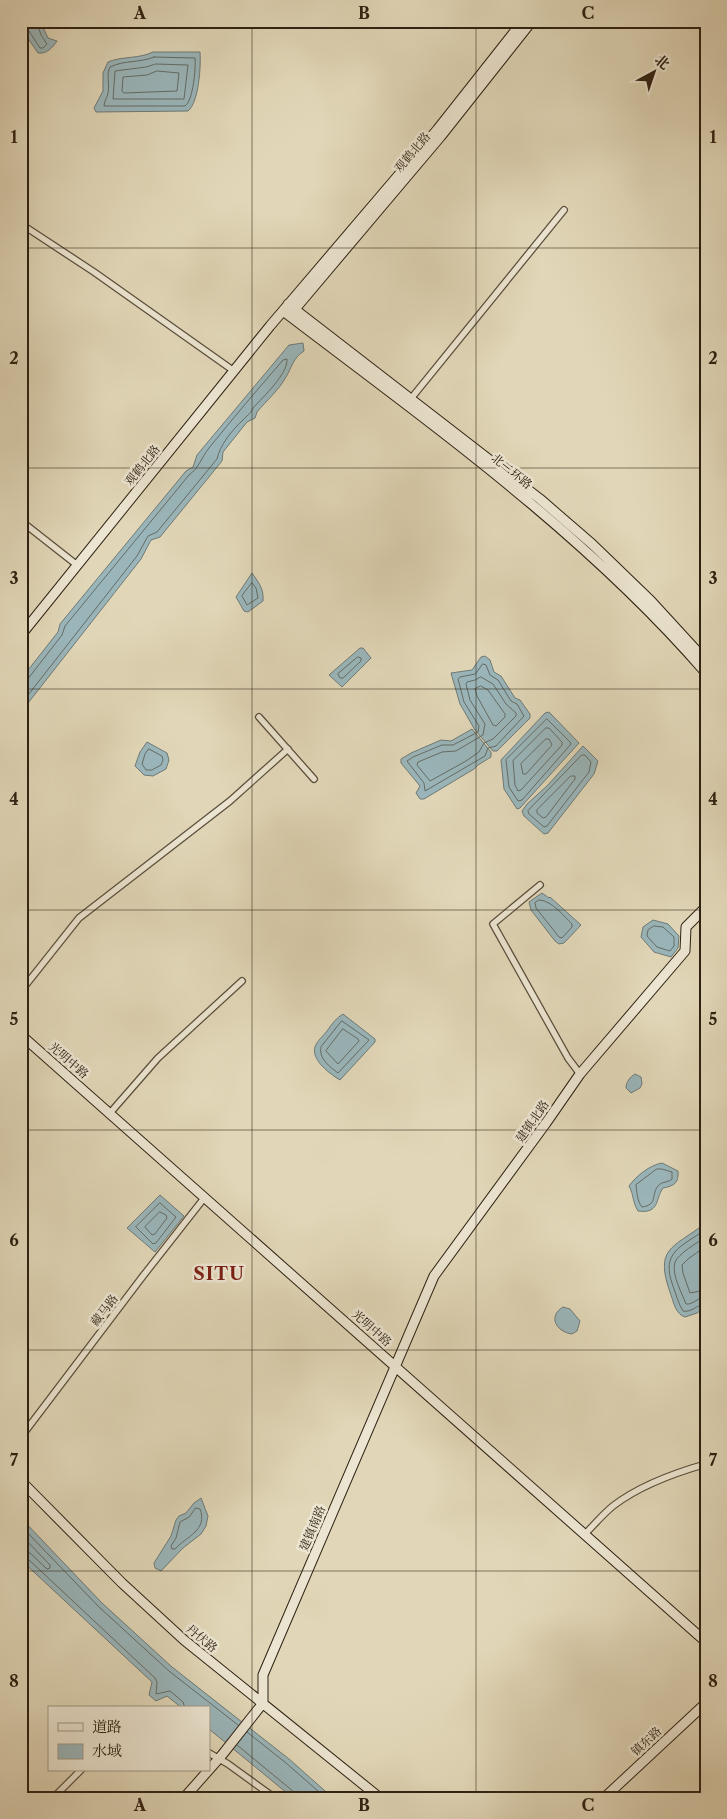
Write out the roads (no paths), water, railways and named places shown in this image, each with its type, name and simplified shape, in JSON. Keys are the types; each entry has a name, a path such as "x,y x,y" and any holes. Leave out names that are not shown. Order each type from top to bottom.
{"street":[{"name":"观鹤北路","path":"289,308 437,130 523,21"},
{"name":"观鹤北路","path":"21,634 234,371 442,136 532,21"},
{"path":"408,402 564,210"},
{"path":"21,224 94,272 234,371"},
{"name":"北二环路","path":"289,308 408,402 587,551 645,607 706,673"},
{"name":"北二环路","path":"408,402 540,499 592,544 650,601 706,661"},
{"path":"21,521 77,565"},
{"path":"259,717 314,779"},
{"path":"21,991 79,918 230,802 288,749"},
{"path":"540,885 493,924 568,1058 580,1074"},
{"name":"建镇北路","path":"395,1365 434,1276 580,1074 685,951 686,927 706,907"},
{"path":"110,1113 158,1058 242,981"},
{"name":"光明中路","path":"21,1035 205,1196 706,1642"},
{"name":"藏马路","path":"21,1437 205,1196"},
{"name":"建镇南路","path":"263,1703 263,1674 395,1365"},
{"path":"585,1534 612,1506 643,1488 706,1464"},
{"name":"丹伏路","path":"21,1481 122,1583 184,1640 380,1798"},
{"path":"210,1769 263,1703"},
{"name":"镇东路","path":"604,1798 706,1703"},
{"path":"210,1753 222,1756 228,1764 275,1798"},
{"path":"52,1798 79,1772"},
{"path":"184,1798 208,1772"}],"water":[{"path":"21,21 40,21 48,38 57,41 47,51 38,53 21,28"},
{"path":"153,52 200,52 200,74 197,92 195,100 188,111 96,112 94,108 103,91 103,73 108,62 142,56"},
{"path":"303,343 304,351 295,360 280,386 257,412 255,418 247,422 223,452 222,461 160,537 151,540 141,559 21,712 21,679 58,632 60,624 186,471 193,467 197,455 289,345"},
{"path":"252,573 262,590 263,601 248,612 244,611 236,597"},
{"path":"360,648 363,648 371,658 342,687 329,675"},
{"path":"485,656 490,660 494,672 501,676 515,698 520,700 530,714 530,718 497,751 493,751 475,730 460,704 451,673 472,670 481,657"},
{"path":"549,712 579,743 520,808 517,809 504,789 501,760 545,713"},
{"path":"472,729 491,752 491,757 424,799 420,799 416,793 420,786 401,763 401,759 441,740 451,741"},
{"path":"147,742 167,753 169,760 166,769 153,776 144,775 135,766 140,752"},
{"path":"583,746 598,761 594,774 548,833 544,834 524,816 522,811"},
{"path":"542,893 550,897 581,925 564,943 559,944 555,941 531,910 529,902"},
{"path":"653,920 668,924 679,936 678,948 671,957 654,952 641,937 643,927"},
{"path":"343,1014 375,1039 375,1042 340,1080 322,1066 316,1057 315,1047 334,1021"},
{"path":"635,1074 641,1077 642,1084 640,1088 631,1093 626,1086"},
{"path":"662,1163 678,1171 677,1181 673,1185 663,1188 653,1208 638,1211 629,1186 635,1178 653,1166"},
{"path":"160,1195 184,1216 155,1252 127,1228"},
{"path":"706,1223 706,1307 697,1313 685,1317 677,1311 673,1302 664,1268 665,1258 675,1245"},
{"path":"563,1307 570,1309 580,1321 577,1331 572,1334 562,1330 556,1324 556,1315"},
{"path":"201,1498 208,1516 206,1526 201,1534 183,1548 161,1571 155,1568 154,1563 171,1536 176,1520"},
{"path":"21,1518 102,1603 172,1667 289,1759 333,1798 293,1798 210,1730 210,1706 180,1706 167,1696 156,1701 149,1695 152,1682 21,1560"}],"district":[{"name":"SITU","path":"219,1274"}]}
